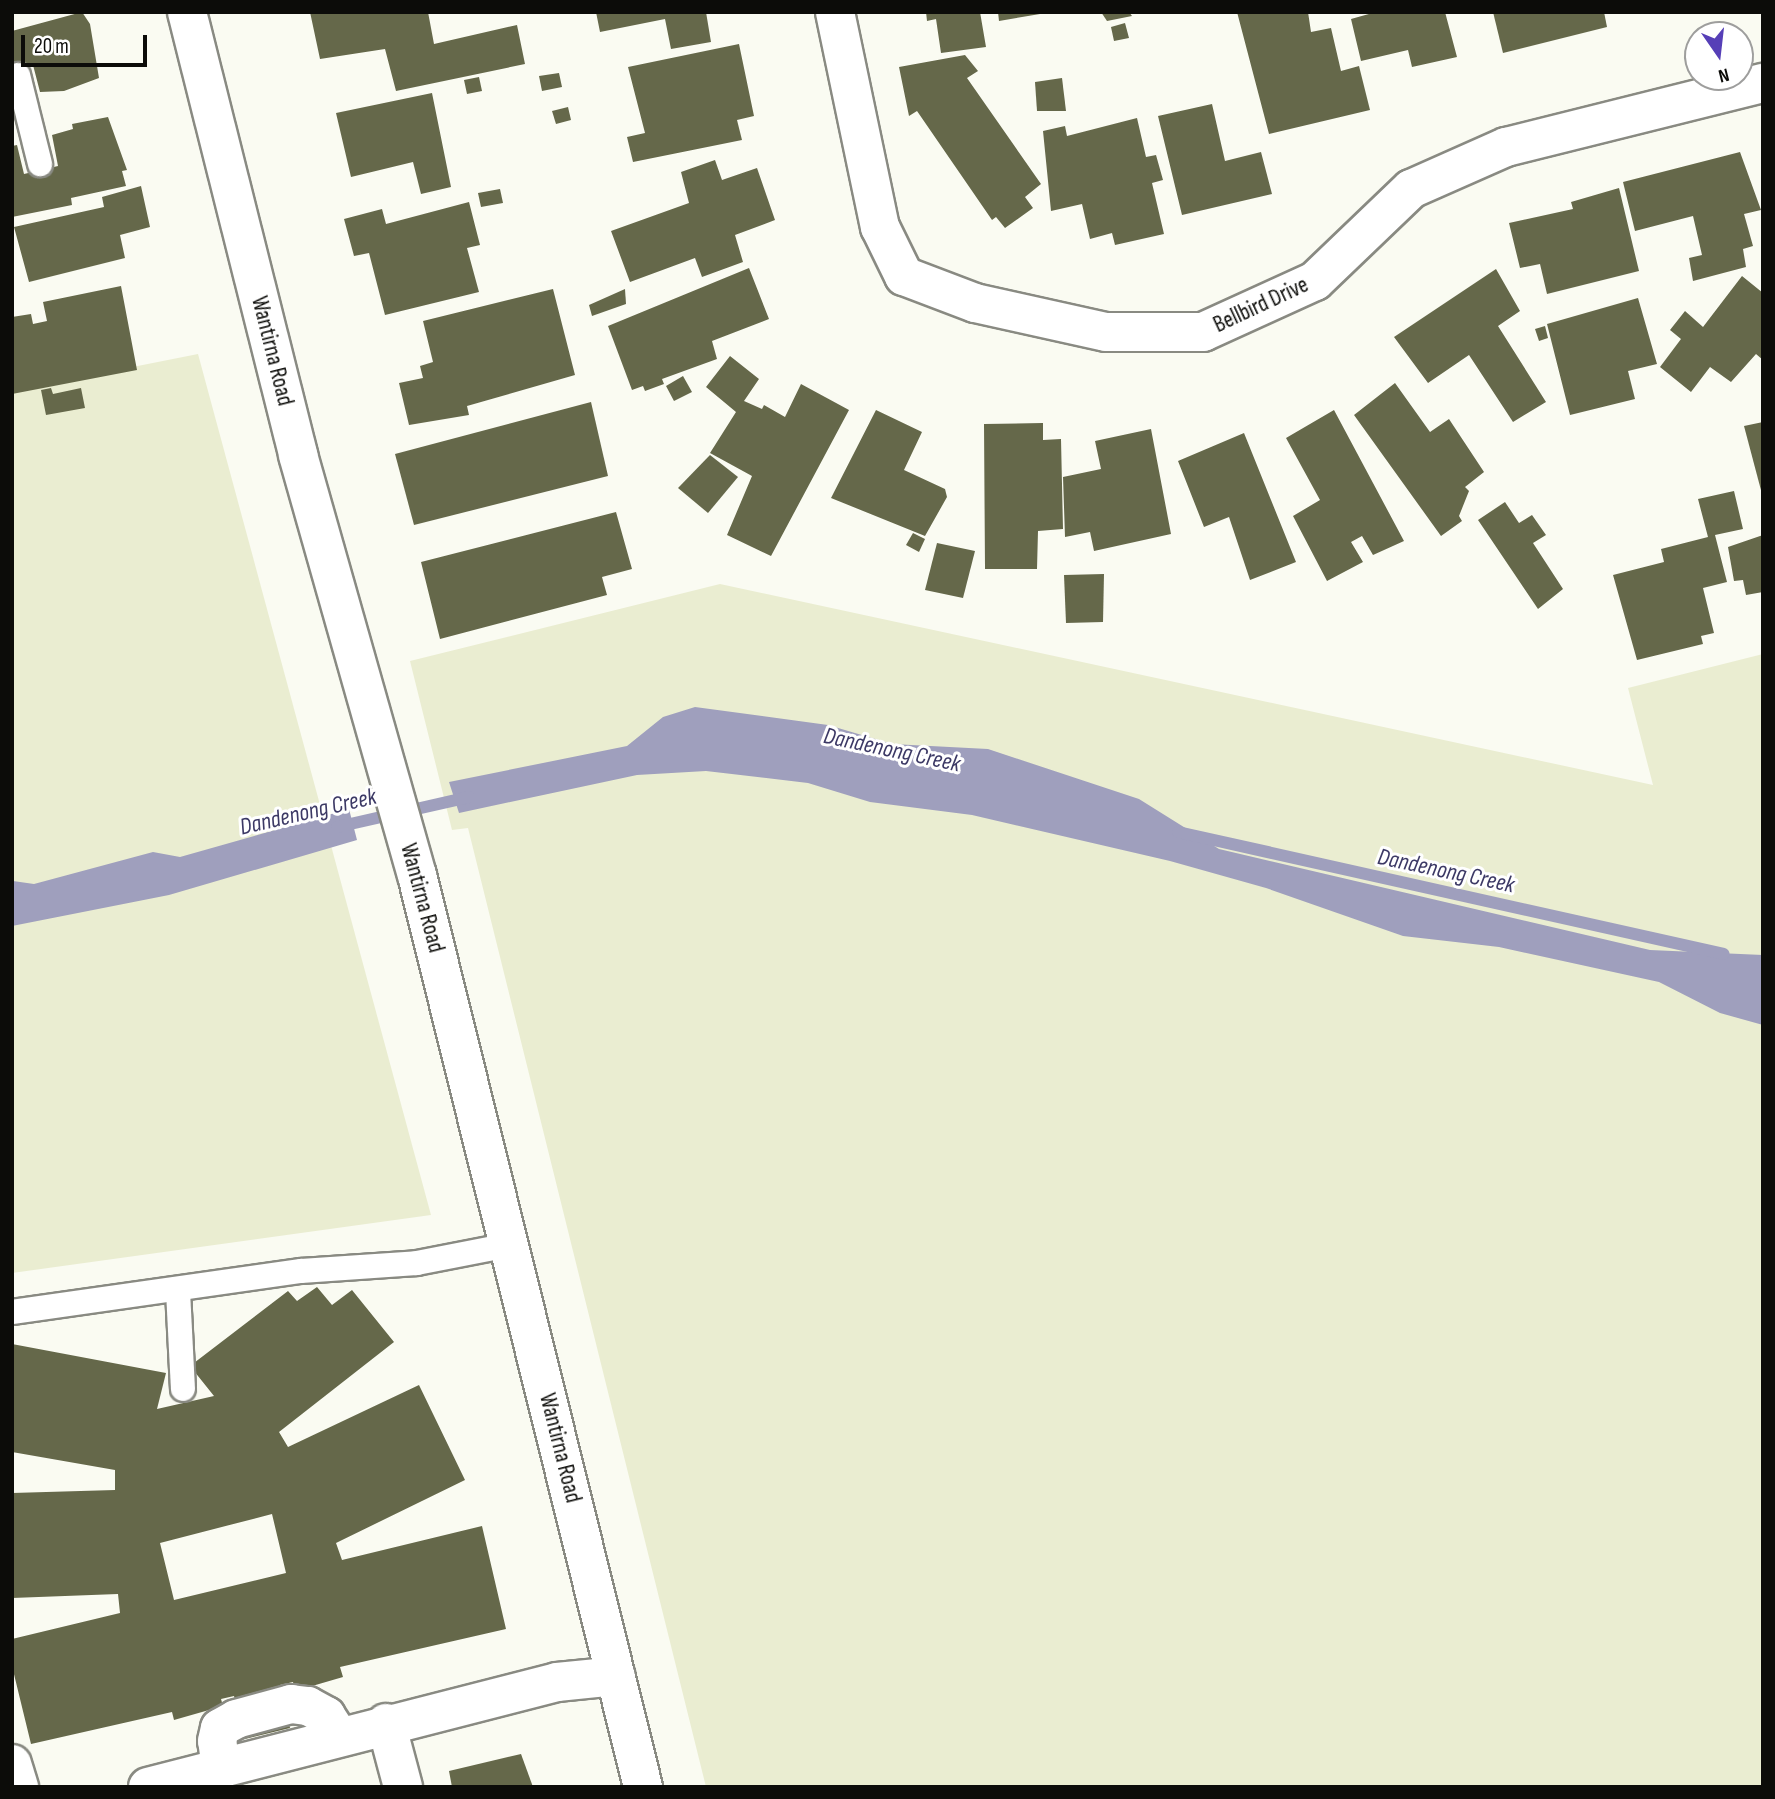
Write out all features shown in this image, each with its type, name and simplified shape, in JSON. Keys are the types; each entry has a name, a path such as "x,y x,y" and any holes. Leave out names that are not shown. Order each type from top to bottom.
{"street":[{"name":"Wantirna Road","path":"187,12 298,455 417,875 643,1787"},
{"name":"Bellbird Drive","path":"835,12 880,227 904,276 975,303 1106,332 1203,332 1315,281 1411,189 1494,152 1763,83"},
{"path":"148,1787 221,1768 264,1773 339,1736 386,1723 557,1682 616,1676"},
{"path":"221,1768 220,1728 236,1719 291,1704 308,1706 326,1716 339,1736"},
{"path":"386,1723 403,1787"},
{"path":"12,1764 19,1787"}],"lane":[{"path":"18,75 40,164"},
{"path":"12,1312 178,1291 301,1271 417,1263 510,1245"},
{"path":"178,1291 183,1389"}],"green space":[{"path":"198,354 431,1215 12,1273 12,391"},
{"path":"720,584 1653,785 1628,688 1763,654 1763,1787 706,1787 468,828 452,830 410,661"}],"water":[{"path":"695,707 828,725 892,744 988,749 1139,799 1219,849 1650,950 1763,955 1763,1025 1720,1013 1659,982 1499,947 1403,936 1266,888 1170,861 972,815 870,802 808,783 706,771 637,775 459,813 449,782 627,746 663,717"},
{"path":"349,809 357,840 169,895 12,926 13,881 34,884 153,852 180,857"}],"building":[{"path":"82,12 90,24 99,78 64,91 40,92 33,65 12,71 12,31"},
{"path":"310,12 428,12 434,44 517,25 525,64 396,91 385,49 320,59"},
{"path":"596,12 706,12 711,42 671,49 665,19 600,32"},
{"path":"926,12 980,12 986,47 941,53 936,19 927,21"},
{"path":"998,12 1040,12 1040,14 999,21"},
{"path":"1101,12 1129,12 1132,16 1107,21"},
{"path":"1237,12 1308,12 1311,32 1331,28 1341,71 1359,66 1370,110 1269,134"},
{"path":"1376,12 1445,12 1457,57 1412,67 1408,50 1361,61 1351,19"},
{"path":"1493,12 1604,12 1607,27 1503,53"},
{"path":"1125,23 1129,38 1114,41 1111,27"},
{"path":"739,44 754,116 737,120 742,140 633,162 627,137 645,133 628,67"},
{"path":"965,55 978,71 967,78 1041,184 1025,197 1033,208 1005,228 996,217 992,220 917,111 909,116 899,67"},
{"path":"559,73 562,87 542,91 539,76"},
{"path":"479,77 482,91 467,94 464,80"},
{"path":"1062,78 1066,111 1037,111 1035,82"},
{"path":"432,93 451,187 421,194 413,162 351,177 336,113"},
{"path":"1212,104 1225,161 1261,152 1272,194 1182,215 1158,116"},
{"path":"568,107 571,120 556,124 552,111"},
{"path":"108,117 127,170 122,171 126,186 71,198 72,205 12,217 12,146 17,145 24,174 58,166 52,135 73,129 72,124"},
{"path":"1137,118 1146,157 1156,155 1163,180 1152,183 1164,234 1115,245 1112,233 1090,239 1082,204 1051,211 1043,131 1065,126 1067,136"},
{"path":"1740,152 1761,210 1744,214 1753,246 1743,249 1746,267 1693,281 1689,258 1702,255 1693,216 1635,231 1623,182"},
{"path":"715,160 722,180 757,168 775,220 735,235 743,262 702,277 695,258 630,282 611,231 689,203 681,172"},
{"path":"141,186 150,227 120,235 125,258 29,282 14,227 104,207 102,197"},
{"path":"1619,188 1639,271 1547,294 1540,264 1520,268 1509,223 1573,209 1571,202"},
{"path":"500,189 503,203 481,207 478,193"},
{"path":"469,202 480,245 467,248 479,292 385,315 369,253 354,256 344,219 382,209 386,224"},
{"path":"749,268 769,319 712,341 717,359 662,379 664,384 645,391 643,386 632,390 608,326"},
{"path":"1496,269 1520,311 1498,326 1546,402 1513,422 1469,355 1428,383 1394,337"},
{"path":"1742,276 1763,293 1763,360 1756,354 1731,382 1710,367 1691,392 1660,367 1681,339 1670,330 1685,311 1703,327"},
{"path":"121,286 137,370 12,394 12,317 31,314 33,324 47,321 43,302"},
{"path":"553,289 575,375 467,406 469,415 409,425 399,383 423,378 420,366 433,362 423,321"},
{"path":"625,289 626,304 592,316 589,305"},
{"path":"1638,298 1657,364 1628,371 1635,399 1570,415 1547,324"},
{"path":"1545,326 1548,338 1539,341 1535,329"},
{"path":"730,356 759,379 744,401 762,409 764,405 785,417 801,384 849,410 771,556 727,535 752,476 710,453 736,412 706,387"},
{"path":"683,376 692,392 674,401 666,386"},
{"path":"1395,383 1430,432 1449,419 1484,472 1465,487 1469,491 1459,516 1462,521 1441,536 1354,415"},
{"path":"51,388 53,394 81,388 85,408 46,415 41,390"},
{"path":"591,402 608,476 414,525 395,454"},
{"path":"876,410 922,432 904,470 945,489 947,497 925,536 831,498"},
{"path":"1334,410 1404,541 1373,555 1362,536 1351,542 1363,562 1327,581 1293,516 1320,500 1286,438"},
{"path":"1763,422 1763,494 1762,494 1744,426"},
{"path":"1043,423 1043,440 1061,439 1063,529 1038,531 1037,569 985,569 984,424"},
{"path":"1151,429 1171,534 1094,551 1090,532 1065,537 1063,477 1101,469 1095,441"},
{"path":"1244,433 1296,562 1250,580 1229,517 1204,527 1178,461"},
{"path":"710,455 738,477 708,513 678,488"},
{"path":"1734,491 1743,529 1715,535 1727,582 1703,588 1714,633 1701,636 1703,644 1637,660 1613,575 1664,562 1661,549 1708,537 1698,499"},
{"path":"1505,502 1519,523 1532,515 1546,535 1533,543 1563,589 1538,609 1478,520"},
{"path":"616,512 632,569 602,577 607,595 440,639 421,562"},
{"path":"913,533 925,539 919,552 906,545"},
{"path":"1763,535 1763,592 1746,595 1743,580 1734,581 1728,547"},
{"path":"937,543 975,551 963,598 925,590"},
{"path":"1104,574 1103,622 1066,623 1064,575"},
{"path":"317,1287 332,1305 352,1290 394,1342 279,1432 288,1447 419,1385 465,1480 336,1543 342,1560 482,1526 506,1629 340,1667 343,1677 295,1691 293,1682 280,1685 290,1728 245,1739 234,1696 221,1699 223,1706 174,1720 172,1712 31,1744 12,1666 12,1639 120,1613 118,1594 12,1598 12,1493 115,1490 115,1470 12,1452 12,1344 166,1373 157,1409 214,1396 190,1366 288,1291 297,1301","holes":["272,1514 286,1573 174,1600 160,1543"]},
{"path":"521,1754 533,1787 452,1787 449,1771"}],"waterway":[{"name":"Dandenong Creek","path":"337,827 469,797"},
{"name":"Dandenong Creek","path":"1178,832 1724,954"}]}
